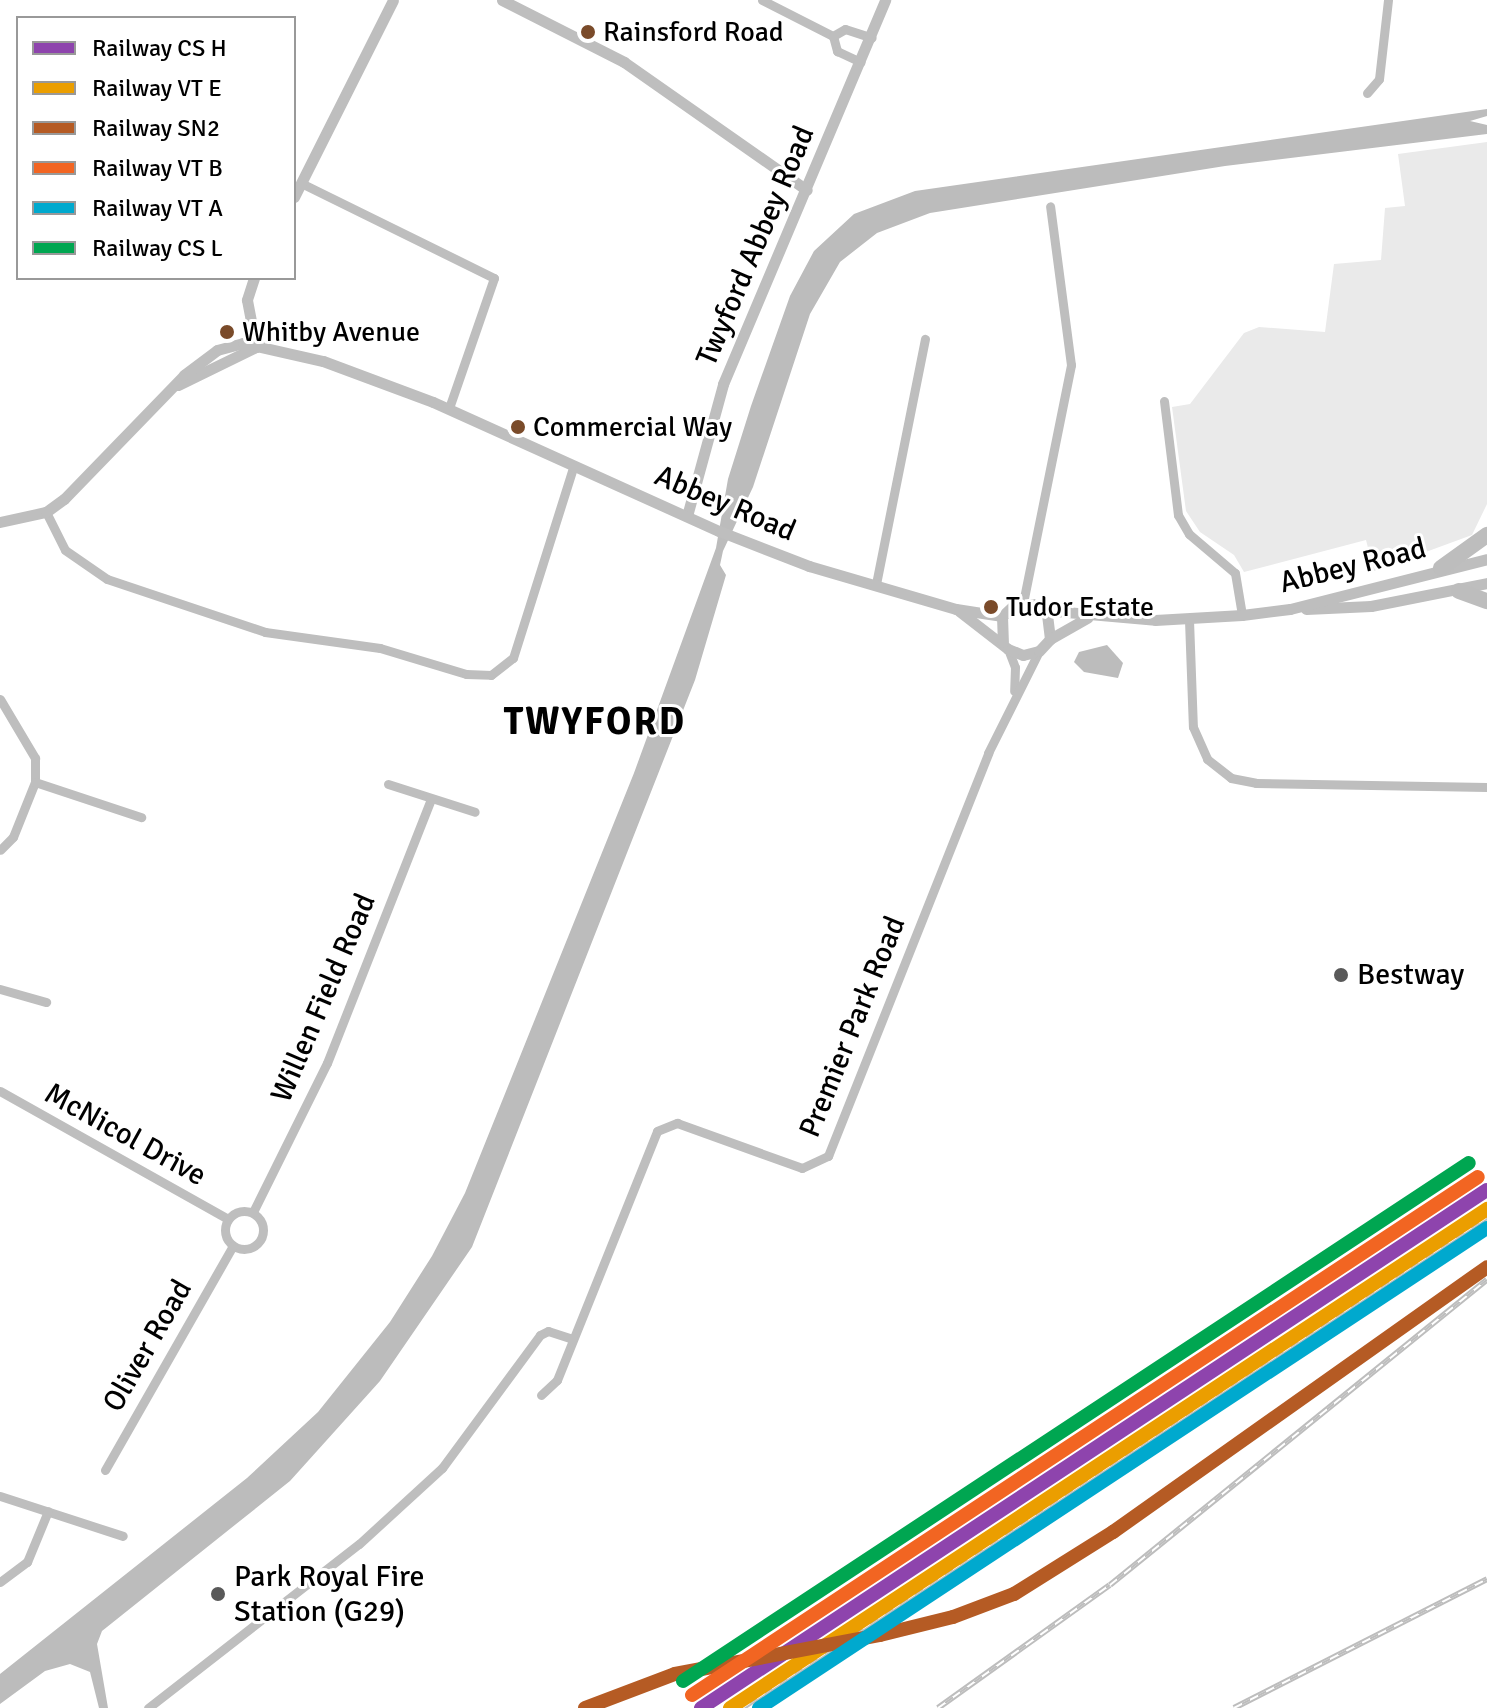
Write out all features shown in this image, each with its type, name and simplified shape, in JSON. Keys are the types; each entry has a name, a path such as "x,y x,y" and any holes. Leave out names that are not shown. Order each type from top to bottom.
{"highway":[{"path":"1441,568 1487,535"},
{"path":"1459,591 1487,601"}],"street":[{"path":"296,193 393,0"},
{"path":"502,0 624,62 807,190"},
{"path":"762,0 833,36 837,51 861,62"},
{"name":"Twyford Abbey Road","path":"687,516 723,384 872,38 885,0"},
{"path":"1367,93 1379,79 1388,0"},
{"path":"833,36 845,29 872,38"},
{"path":"301,183 494,278 449,408"},
{"path":"1050,206 1071,365 1023,603 1002,616 1005,646 1023,655 1039,651 1050,639 1087,618"},
{"path":"253,280 247,300 256,347"},
{"path":"876,584 925,339"},
{"name":"Abbey Road","path":"46,512 172,387 217,350 243,343 323,361 449,408 737,539 956,609 1002,616"},
{"path":"1164,401 1178,515 1189,534 1235,573 1242,615"},
{"path":"0,522 46,512 65,550 107,579 265,632 380,648 466,674 491,675 513,658 574,465"},
{"name":"Abbey Road","path":"1290,609 1441,568 1487,559"},
{"name":"Abbey Road","path":"1044,610 1087,618 1189,620 1290,609 1371,606 1459,591 1487,583"},
{"path":"1023,603 1044,610 1050,622 1050,639"},
{"name":"Abbey Road","path":"956,609 1005,646"},
{"path":"1189,620 1193,727 1207,759 1231,778 1256,783 1487,787"},
{"name":"Premier Park Road","path":"1005,646 1015,667 1012,698"},
{"name":"Premier Park Road","path":"541,1395 557,1380 657,1131 677,1123 802,1168 828,1156 1012,698 1039,651"},
{"path":"0,699 35,758 35,782 13,837 0,850"},
{"path":"35,782 141,817"},
{"path":"388,784 475,812"},
{"name":"Willen Field Road","path":"253,1212 327,1063 431,799"},
{"path":"0,989 46,1002"},
{"name":"McNicol Drive","path":"0,1091 228,1219"},
{"path":"242,1210 253,1212 264,1227 261,1239 245,1249 233,1246 225,1230 228,1219 242,1210"},
{"name":"Oliver Road","path":"105,1470 233,1246"},
{"path":"148,1708 359,1544 442,1468 536,1342 548,1331 573,1339"},
{"path":"0,1496 123,1536"},
{"path":"0,1582 27,1562 48,1511"}],"shaded area":[{"path":"1487,109 1487,116 1470,121 1487,125 1487,134 1225,166 930,213 877,233 840,262 810,314 753,487 723,551 720,565 726,575 695,680 472,1247 380,1381 290,1481 102,1631 97,1644 108,1708 99,1708 90,1672 70,1664 45,1671 0,1704 0,1674 247,1478 318,1412 390,1322 432,1256 465,1193 634,773 716,548 728,479 751,406 790,296 814,251 854,214 915,191"},
{"path":"1487,142 1487,504 1472,535 1374,571 1366,540 1244,572 1234,555 1200,532 1186,511 1172,407 1190,404 1244,333 1259,327 1325,332 1334,264 1381,260 1385,208 1405,206 1398,154"},
{"path":"1107,645 1123,663 1118,678 1084,672 1074,662 1079,652"}],"railway":[{"path":"742,1708 1487,1217"},
{"path":"938,1708 1110,1585 1487,1280"},
{"path":"1234,1708 1487,1579"}],"transit line":[{"path":"683,1681 1469,1163"},
{"path":"692,1695 1478,1177"},
{"path":"701,1708 1487,1190"},
{"path":"730,1708 1487,1209"},
{"path":"759,1708 1487,1228"}],"rail line":[{"name":"SN2","path":"585,1708 675,1674 880,1635 953,1617 1014,1594 1113,1532 1487,1267"}],"place":[{"name":"Rainsford Road","path":"588,32"},
{"name":"Whitby Avenue","path":"227,332"},
{"name":"Commercial Way","path":"518,427"},
{"name":"Tudor Estate","path":"991,607"},
{"name":"Bestway","path":"1341,975"},
{"name":"Park Royal Fire Station (G29)","path":"218,1594"}],"district":[{"name":"TWYFORD","path":"595,722"}]}
